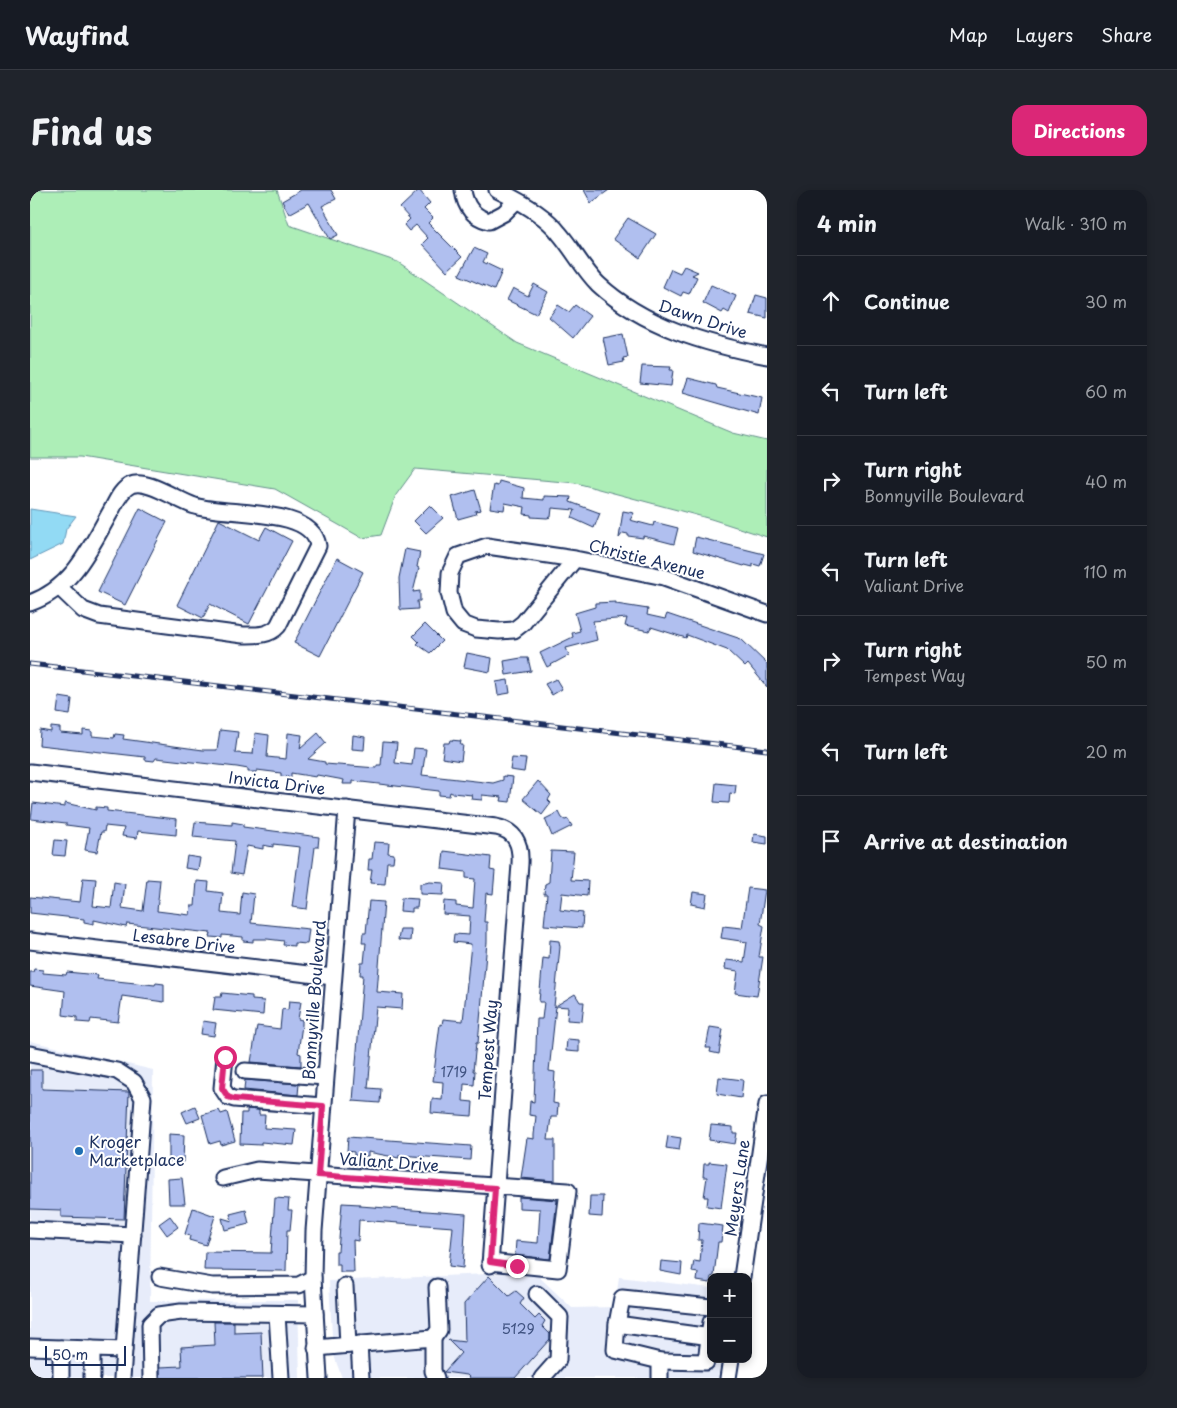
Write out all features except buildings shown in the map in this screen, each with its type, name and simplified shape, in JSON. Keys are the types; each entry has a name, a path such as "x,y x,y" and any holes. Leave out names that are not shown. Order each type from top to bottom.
{"street":[{"path":"464,190 467,206 480,219 489,221 504,213 516,201"},
{"name":"Dawn Drive","path":"497,190 551,224 598,284 640,315 659,325 721,346 767,356"},
{"path":"30,603 60,588 82,563 121,493 132,484 146,483 196,507 283,518 306,527 317,539 318,546 278,626 272,632 259,635 243,635 99,616 83,610 60,588"},
{"name":"Christie Avenue","path":"574,559 523,623 514,630 476,629 463,624 454,613 449,593 450,572 458,556 487,546 574,559 664,578 767,614"},
{"name":"Invicta Drive","path":"30,772 496,827 506,830 516,839"},
{"name":"Bonnyville Boulevard","path":"318,1376 312,1278 325,1077 347,809"},
{"name":"Tempest Way","path":"490,1264 520,864 520,850 516,839"},
{"name":"Lesabre Drive","path":"30,941 333,976"},
{"path":"30,1054 117,1071 134,1082 143,1098 122,1378"},
{"path":"225,1057 222,1088 228,1097 323,1106"},
{"path":"245,1071 325,1077"},
{"name":"Meyers Lane","path":"743,1273 767,1104"},
{"name":"Valiant Drive","path":"223,1178 257,1170 495,1188 568,1191 558,1268 490,1264"},
{"path":"30,1230 133,1235"},
{"path":"160,1277 212,1286 299,1285 312,1278"},
{"path":"345,1286 361,1378"},
{"path":"436,1378 433,1371 433,1338 440,1330 437,1287"},
{"path":"537,1294 560,1317 558,1360 542,1378"},
{"path":"707,1307 622,1298 615,1350 660,1361 706,1362 707,1354"},
{"path":"152,1378 150,1324 159,1315 181,1312 314,1314"},
{"path":"277,1314 281,1378"},
{"path":"617,1324 707,1332"},
{"path":"316,1348 433,1338"},
{"path":"30,1347 124,1350"},
{"path":"61,1348 61,1378"},
{"path":"92,1349 92,1378"},
{"path":"660,1361 660,1378"},
{"path":"728,1378 730,1363"}],"shaded area":[{"path":"30,1041 153,1070 150,1301 298,1300 300,1378 30,1378"},
{"path":"534,1272 572,1308 615,1307 619,1277 707,1288 707,1363 720,1363 718,1378 342,1378 333,1353 329,1281"}],"green space":[{"path":"30,190 277,190 289,225 398,262 517,343 733,433 767,441 767,537 711,519 576,483 415,469 396,495 381,535 362,538 275,489 80,457 30,457"}],"water":[{"path":"30,509 76,516 66,529 63,544 30,560"}],"railway":[{"path":"30,664 767,750"}],"place":[{"name":"Kroger Marketplace","path":"79,1151"}],"route":[{"path":"225,1057 222,1088 228,1097 323,1106 318,1175 495,1188 490,1262 517,1266"}]}
